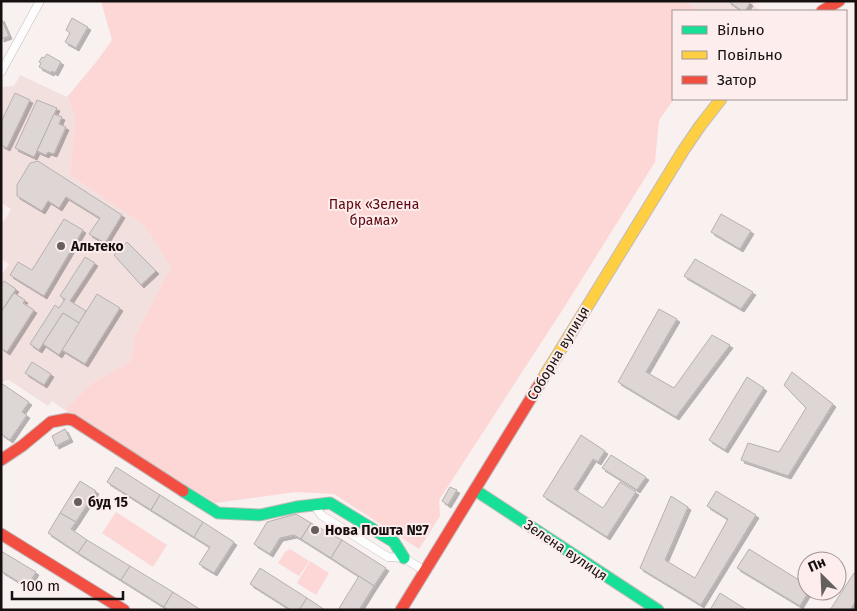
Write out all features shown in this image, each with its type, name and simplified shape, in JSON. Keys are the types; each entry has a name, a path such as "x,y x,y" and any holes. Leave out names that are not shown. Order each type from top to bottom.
{"main road":[{"path":"824,10 839,1"},
{"name":"Соборна вулиця","path":"401,610 678,160 700,126 720,100"},
{"path":"1,460 22,446 51,422 67,419 73,420 218,513 260,515 330,503 394,542 404,558"},
{"name":"Зелена вулиця","path":"475,490 658,610"},
{"path":"1,534 124,610"}],"street":[{"path":"1,72 40,1"},
{"path":"314,505 321,515 388,557 404,558 425,571"}],"shaded area":[{"path":"685,1 757,1 753,5 760,10 699,10"},
{"path":"20,75 67,97 75,116 70,175 144,225 171,267 135,336 131,361 92,383 65,410 52,401 48,406 9,380 1,383 1,276 9,264 1,259 1,220 4,221 11,209 1,203 1,87 14,86"}],"green space":[{"name":"Парк «Зелена брама»","path":"101,1 685,1 699,10 672,10 673,100 659,120 655,162 565,306 439,500 440,516 419,549 334,494 296,492 215,503 65,410 92,383 131,361 135,336 171,267 144,225 70,175 75,116 67,97 112,40"},
{"path":"116,512 167,545 153,567 102,533"},
{"path":"290,549 309,561 299,576 278,563 285,552"},
{"path":"310,561 329,573 316,595 297,583"}],"building":[{"path":"728,1 748,1 750,3 746,10 741,10"},
{"path":"1,18 9,36 1,39"},
{"path":"72,18 88,27 76,48 65,42 70,33 66,30"},
{"path":"47,54 61,62 55,73 39,67 42,57 44,58"},
{"path":"15,93 30,100 7,148 1,145 1,122"},
{"path":"37,100 57,108 34,157 15,148"},
{"path":"54,114 62,117 59,124 66,127 54,154 48,152 46,155 37,151"},
{"path":"38,161 122,215 105,243 89,234 100,218 66,197 59,208 48,201 42,211 17,196 17,185 30,163"},
{"path":"721,214 751,231 740,249 711,232"},
{"name":"Альтеко","path":"64,219 83,230 44,296 10,275 18,262 32,270"},
{"path":"127,242 156,271 141,285 114,255"},
{"path":"85,257 95,263 70,301 86,311 79,323 63,313 39,350 30,344 55,305 59,308 65,299 60,296"},
{"path":"695,259 753,292 741,309 684,276"},
{"path":"4,281 16,289 1,312 1,285"},
{"path":"14,293 25,300 23,303 34,310 7,352 1,348 1,312"},
{"path":"97,294 120,308 85,364 62,350"},
{"path":"659,309 677,319 646,372 674,388 712,335 730,345 676,417 618,382"},
{"path":"63,313 79,323 59,355 43,344"},
{"path":"32,362 51,374 44,385 25,373"},
{"path":"792,372 833,404 788,476 741,460 748,443 779,452 806,408 784,385"},
{"path":"747,377 764,388 725,450 709,440"},
{"path":"1,383 29,402 22,412 27,415 10,440 1,434"},
{"path":"65,429 70,439 56,446 52,436"},
{"path":"581,435 605,451 598,462 593,459 574,489 603,508 620,482 636,492 607,537 543,496"},
{"path":"611,455 646,477 637,490 602,468"},
{"path":"116,467 160,495 151,510 107,482"},
{"name":"буд 15","path":"80,481 96,491 76,522 60,513"},
{"path":"450,487 457,490 448,505 442,501"},
{"path":"716,491 756,515 701,605 640,568 671,496 688,507 665,560 695,578 728,519 707,506"},
{"path":"160,495 203,522 194,537 151,510"},
{"path":"60,513 76,522 71,529 87,540 78,553 48,533"},
{"path":"296,514 311,523 301,539 294,535 280,538 270,554 254,544 267,522"},
{"path":"203,522 234,542 214,573 199,564 210,547 194,537"},
{"path":"311,523 342,540 331,558 301,539"},
{"path":"87,540 130,566 121,580 78,553"},
{"path":"342,540 386,568 374,586 331,558"},
{"path":"749,549 797,579 797,601 803,601 800,606 737,568"},
{"path":"1,551 36,572 27,587 1,571"},
{"path":"130,566 173,592 164,607 121,580"},
{"path":"260,568 307,598 299,610 291,610 250,584"},
{"path":"854,573 856,574 856,601 850,610 830,610 836,601 847,601 847,584"},
{"path":"359,576 374,586 359,610 338,610"},
{"path":"173,592 201,610 168,610 164,607"},
{"path":"720,593 747,610 710,610"},
{"path":"307,598 325,610 299,610"}],"traffic: fast":[{"path":"475,490 658,610"},
{"path":"183,491 218,513 260,515 296,507 330,503 394,542 404,558"}],"traffic: slow":[{"path":"542,380 683,151 720,100"}],"traffic: jam":[{"path":"824,10 839,1"},
{"path":"401,610 542,380"},
{"path":"1,460 22,446 51,422 67,419 73,420 183,491"},
{"path":"1,534 124,610"}],"place":[{"name":"Альтеко","path":"61,246"},
{"name":"буд 15","path":"78,502"},
{"name":"Нова Пошта №7","path":"315,530"}]}
